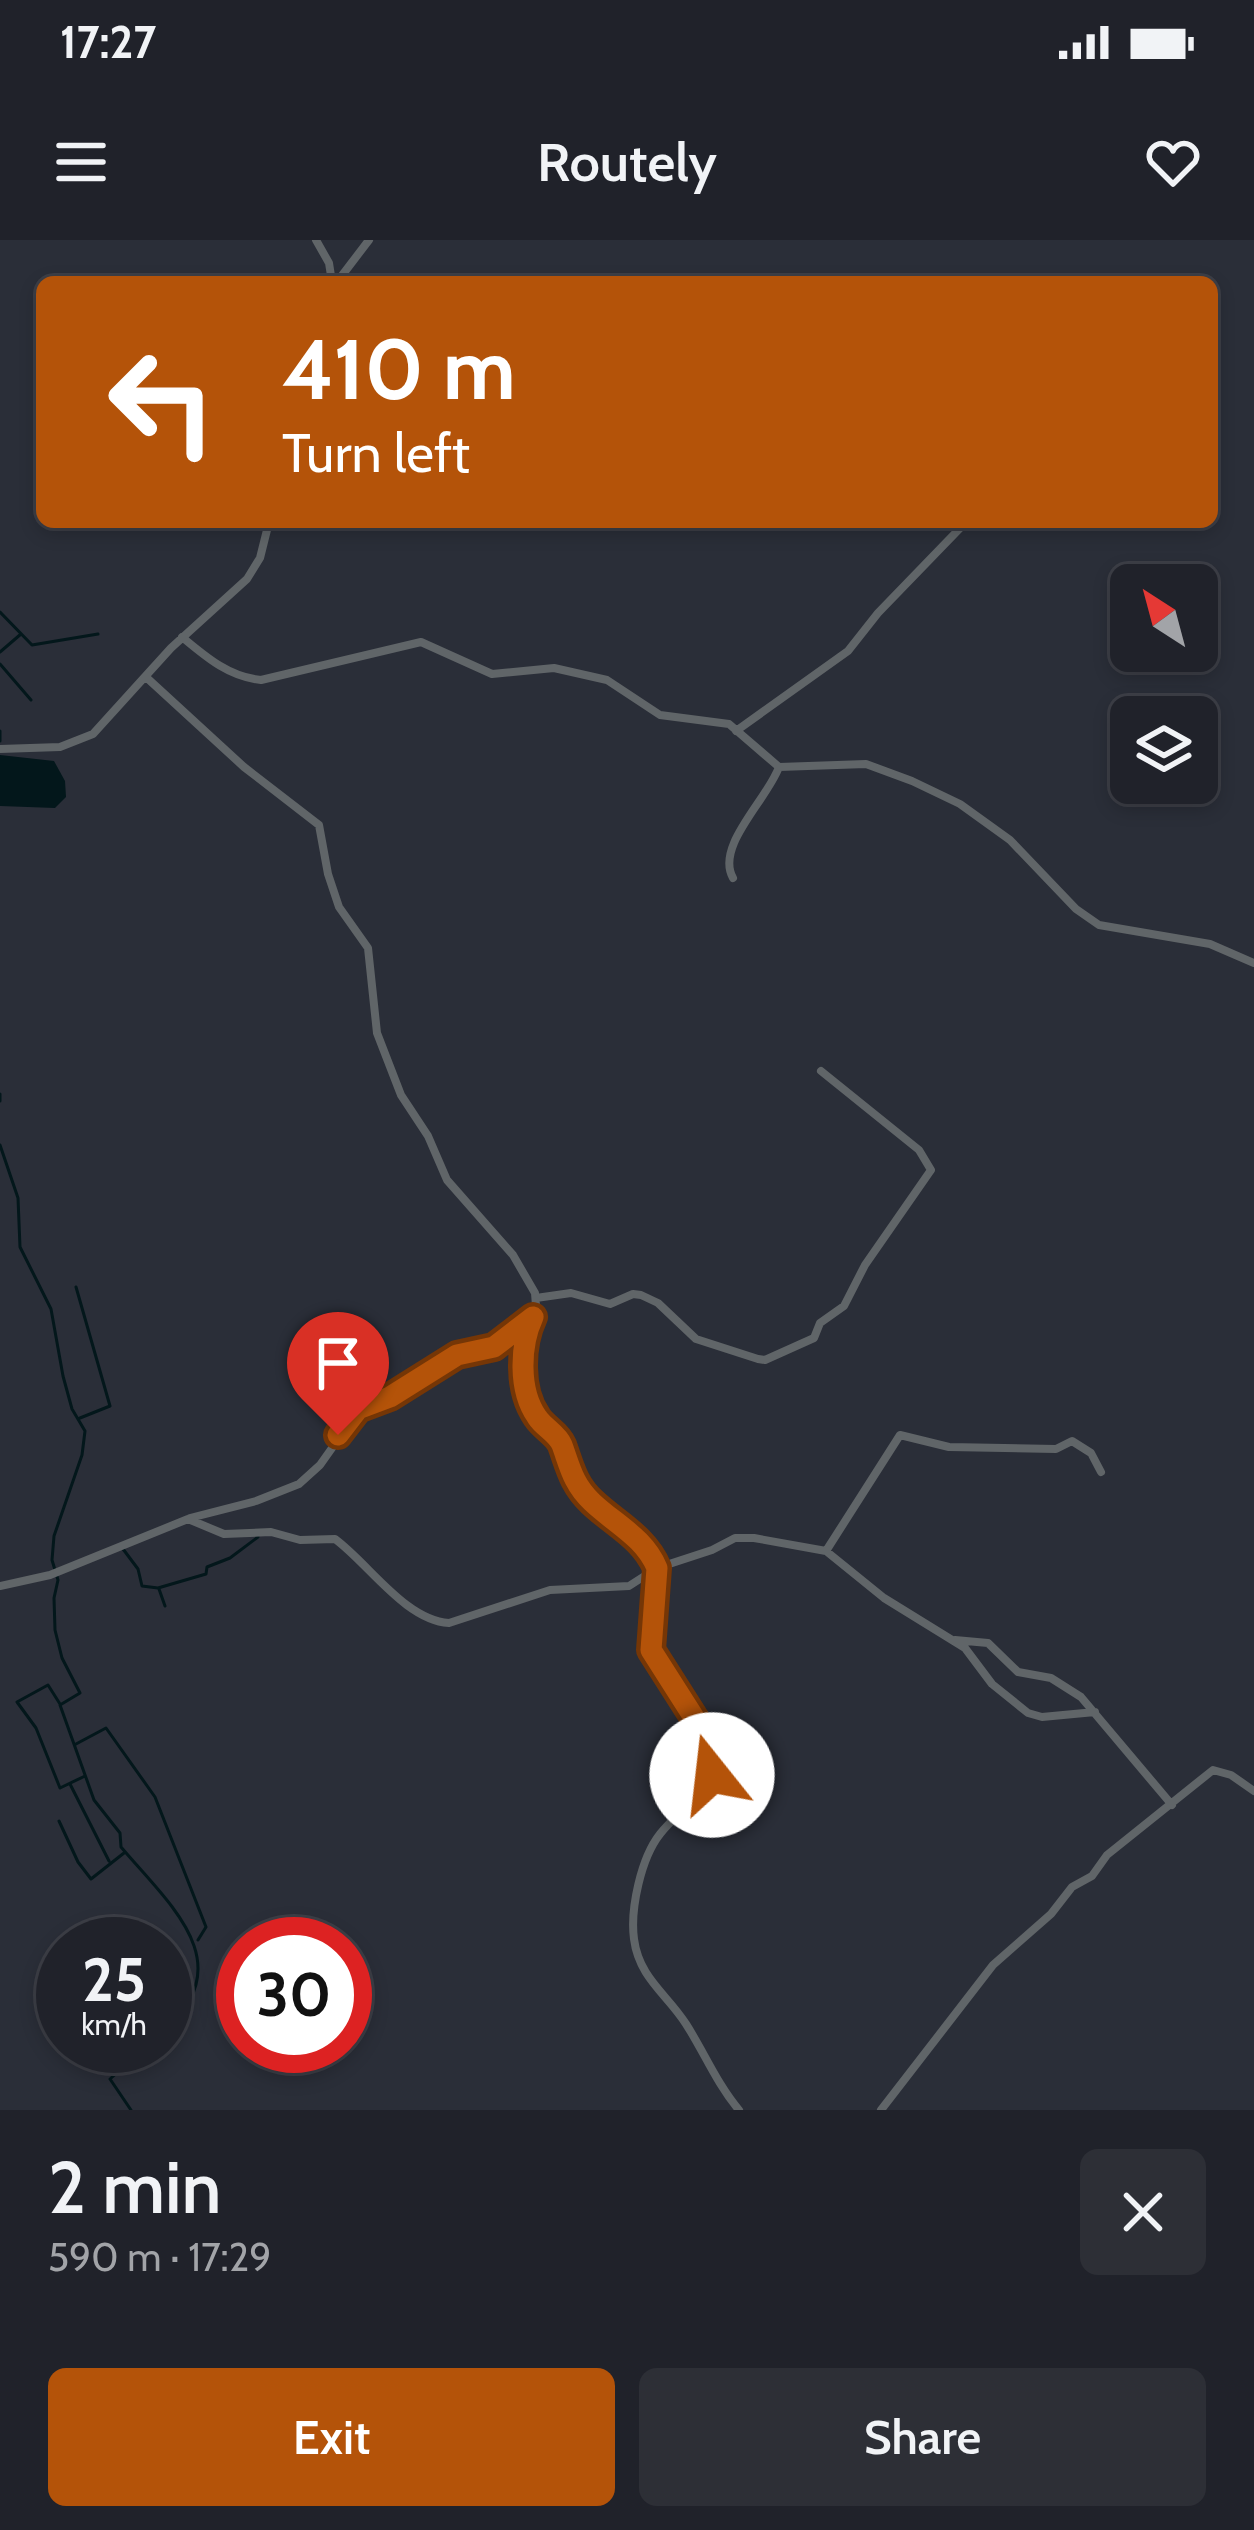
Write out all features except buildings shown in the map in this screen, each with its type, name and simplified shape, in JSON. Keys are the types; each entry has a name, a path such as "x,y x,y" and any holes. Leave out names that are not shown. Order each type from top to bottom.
{"street":[{"path":"316,240 332,276"},
{"path":"339,276 369,240"},
{"path":"0,749 42,749 76,742 105,723 182,637 247,579 260,558 268,528"},
{"path":"736,731 848,651 960,528"},
{"path":"182,637 236,675 261,680 421,642 492,674 554,668 580,671 614,683 660,716 720,721 779,767 866,764 912,781 961,804 1010,840 1099,925 1210,944 1254,963"},
{"path":"147,678 244,767 320,825 339,907 368,948 377,1033 401,1095 428,1136 447,1180 513,1256 536,1298 523,1353 532,1408 559,1439 569,1473 585,1494 636,1537 657,1568 651,1650 708,1736 715,1768 652,1846 638,1896 634,1944 650,1983 684,2020 739,2110"},
{"path":"733,878 728,868 730,848 779,767"},
{"path":"536,1298 572,1293 610,1304 641,1294 658,1303 696,1339 758,1359 814,1338 820,1323 844,1306 865,1265 931,1170 919,1150 821,1071"},
{"path":"0,1586 50,1574 188,1519 299,1484 320,1466 358,1409 390,1397 457,1355 494,1347 533,1317"},
{"path":"826,1551 900,1435 949,1447 1056,1449 1072,1441 1091,1453 1101,1472"},
{"path":"188,1519 224,1534 272,1532 300,1540 335,1539 417,1611 442,1623 462,1621 550,1590 628,1586 657,1568 735,1538 826,1551 884,1598 953,1640 974,1658 992,1684 1028,1713 1042,1717 1095,1712"},
{"path":"953,1640 988,1643 1018,1672 1051,1678 1081,1697 1172,1805"},
{"path":"881,2110 993,1965 1052,1914 1072,1887 1092,1876 1107,1855 1213,1770 1231,1775 1254,1791"}],"shaded area":[{"path":"0,755 54,761 65,781 66,797 55,808 0,806"}],"waterway":[{"path":"0,612 32,645 98,634"},
{"path":"0,652 21,634"},
{"path":"0,664 31,700"},
{"path":"0,731 0,741"},
{"path":"0,1094 0,1101"},
{"path":"0,1145 18,1198 20,1247 51,1309 72,1409 85,1431 82,1455 54,1536 55,1630 62,1658 80,1693 60,1705 94,1800 120,1833 121,1847 179,1917"},
{"path":"76,1287 110,1406 80,1418"},
{"path":"123,1549 138,1569 142,1586 158,1588 206,1574 207,1567 230,1558 258,1537"},
{"path":"159,1589 165,1606"},
{"path":"60,1704 48,1685 17,1702 36,1728 60,1788 85,1776"},
{"path":"76,1744 106,1728 155,1797 206,1927 198,1940"},
{"path":"70,1784 109,1861"},
{"path":"59,1821 91,1879 124,1853"},
{"path":"192,1942 197,1958 192,1993"},
{"path":"117,2073 110,2079 131,2110"}],"route":[{"path":"338,1435 358,1409 390,1397 457,1355 494,1347 533,1317 523,1353 532,1408 559,1439 569,1473 585,1494 653,1558 657,1568 651,1650 708,1736 714,1749 712,1775"}]}
